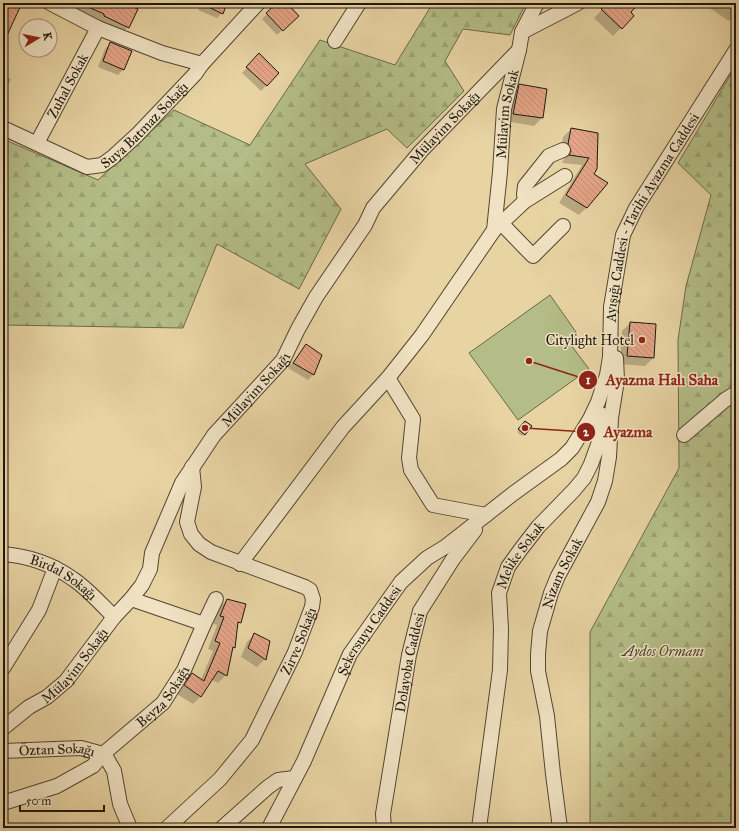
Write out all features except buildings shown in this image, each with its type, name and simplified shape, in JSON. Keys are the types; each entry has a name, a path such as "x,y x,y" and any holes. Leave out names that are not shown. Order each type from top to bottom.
{"street":[{"path":"50,3 98,28 162,54 202,64"},
{"name":"Suya Batmaz Sokağı","path":"3,128 88,167 102,165 137,135 195,74 202,64 258,3"},
{"path":"335,41 359,3"},
{"name":"Mülayim Sokak","path":"497,226 504,109 522,32 537,3"},
{"path":"522,32 578,3"},
{"name":"Zuhal Sokak","path":"36,143 98,28"},
{"name":"Mülayim Sokağı","path":"3,728 29,708 47,697 66,681 114,617 142,585 150,569 152,553 182,483 214,434 283,360 316,296 374,208 421,151 519,50"},
{"name":"Ayışığı Caddesi - Tarihi Ayazma Caddesi","path":"486,515 561,459 572,448 590,419 598,402 607,375 610,357 611,307 623,235 636,208 736,50"},
{"path":"525,201 525,186 549,156 563,150"},
{"path":"240,564 343,427 388,378 422,335 497,226 525,201 565,176"},
{"path":"497,226 533,256 564,226"},
{"name":"Nizam Sokak","path":"560,828 547,716 538,671 540,631 551,592 558,576 598,502 605,481 609,457 611,418 617,380 617,365 610,324"},
{"name":"Melike Sokak","path":"480,828 500,670 501,629 499,593 508,567 520,549 574,490 584,478 591,464 599,442 607,375"},
{"path":"388,378 413,419 409,458 411,470 433,505 486,515"},
{"path":"684,435 725,400 736,393"},
{"name":"Zirve Sokağı","path":"167,828 220,779 252,740 295,652 312,607 313,599 310,590 211,552 199,544 191,534 187,522 194,487 192,467"},
{"name":"Şekersuyu Caddesi","path":"269,828 304,761 350,654 378,612 401,582 427,558 486,515"},
{"name":"Dolayoba Caddesi","path":"384,828 383,814 409,655 420,611 453,559 486,515"},
{"name":"Birdal Sokağı","path":"3,554 18,556 48,564 73,579 114,617"},
{"path":"3,668 39,610 55,568"},
{"path":"131,599 204,624"},
{"name":"Beyza Sokağı","path":"3,803 56,786 93,766 103,754 163,703 184,670 216,599"},
{"name":"Öztan Sokağı","path":"3,751 81,748 103,754 114,771 120,804 130,828"},
{"path":"222,828 278,780 294,778"}],"green space":[{"path":"433,3 526,3 510,35 463,29 445,61 464,91 407,148 387,129 305,164 341,209 299,289 217,244 183,328 3,325 3,139 98,180 174,110 250,145 320,40 395,65"},
{"name":"Aydos Ormanı","path":"736,66 736,828 590,828 590,632 679,468 678,340 686,286 711,195 678,163"},
{"path":"550,295 576,332 571,345 589,369 518,420 469,353"}],"place":[{"name":"Citylight Hotel","path":"642,340"},
{"name":"Ayazma Halı Saha","path":"529,361"},
{"name":"Ayazma","path":"525,428"}]}
